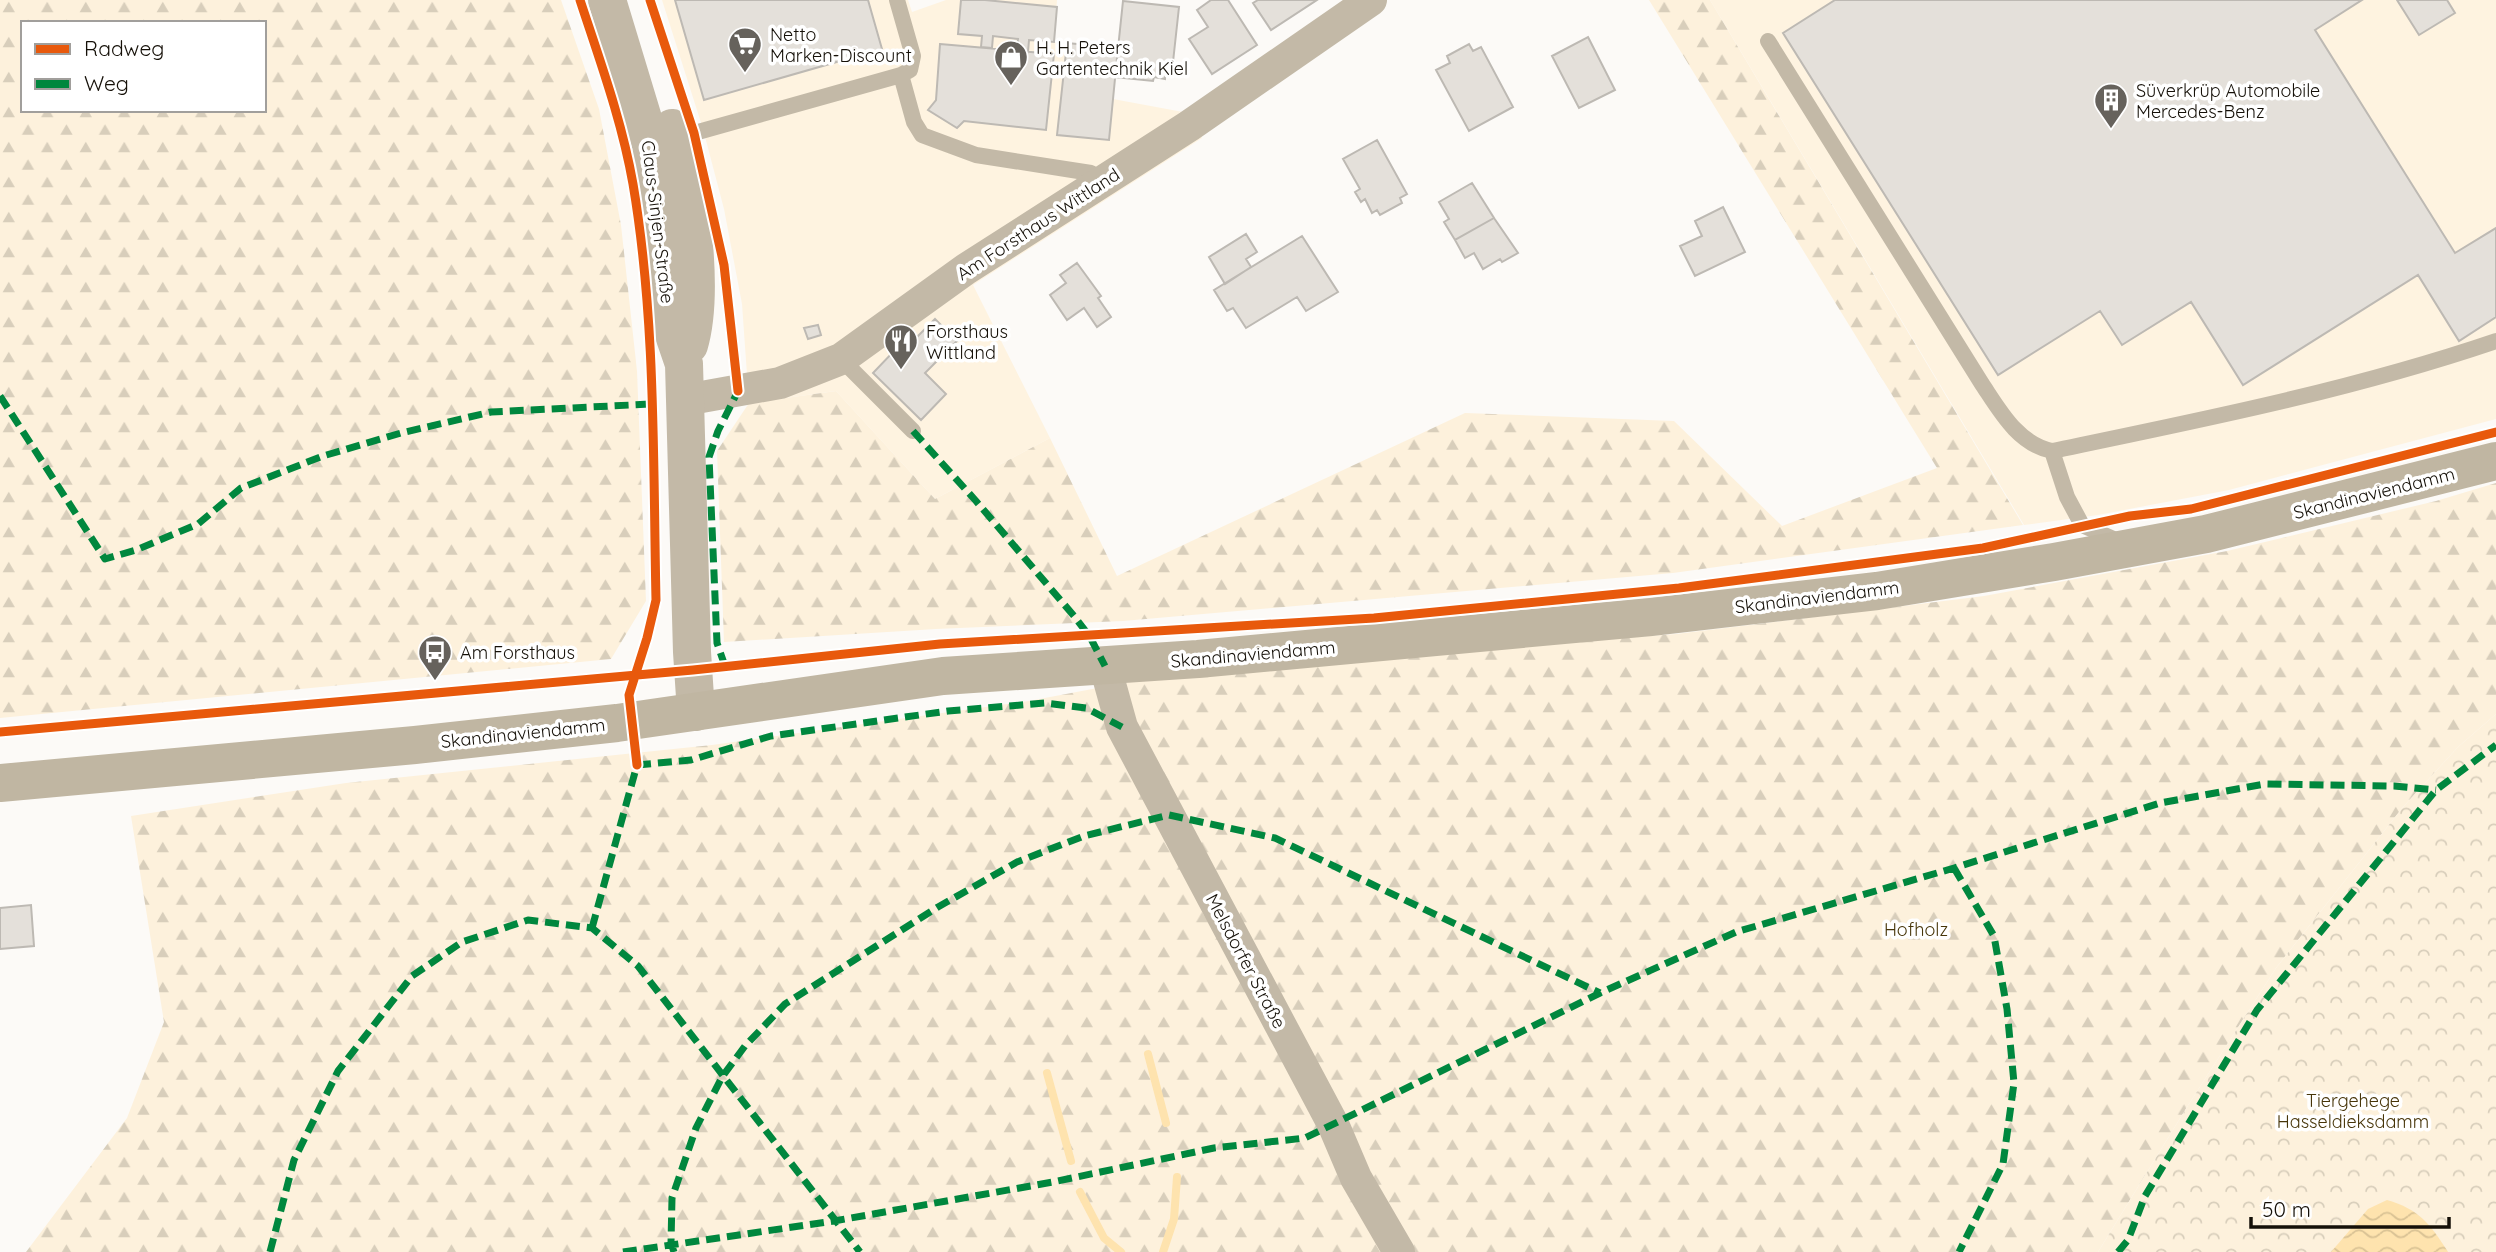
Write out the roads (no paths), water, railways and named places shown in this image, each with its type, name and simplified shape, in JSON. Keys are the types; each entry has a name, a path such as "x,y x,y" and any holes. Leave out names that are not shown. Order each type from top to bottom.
{"main road":[{"name":"Skandinaviendamm","path":"0,783 415,745 632,721 943,677 1198,659 1651,617 1877,591 2206,534 2496,461"}],"street":[{"name":"Claus-Sinjen-Straße","path":"607,0 663,142"},
{"name":"Claus-Sinjen-Straße","path":"629,0 663,142 672,329 684,382 691,638 696,712"},
{"name":"Am Forsthaus Wittland","path":"684,382 780,383 841,359 966,269 1100,185 1371,0"},
{"name":"Melsdorfer Straße","path":"1105,666 1122,727 1333,1124 1356,1178 1398,1252"}],"lane":[{"path":"663,142 901,75 910,70 913,57 897,0"},
{"path":"1768,41 2003,414 2025,439 2039,448 2052,451 2255,409 2496,341"},
{"path":"901,75 914,122 922,135 976,155 1091,173 1100,185"},
{"path":"841,359 913,431"},
{"path":"2052,451 2067,497 2082,525 2137,547"},
{"path":"2054,562 2082,525"}],"water":[{"path":"2387,1200 2416,1213 2436,1234 2448,1252 2331,1252 2368,1209"}],"waterway":[{"path":"1148,1054 1166,1123"},
{"path":"1047,1073 1071,1161"},
{"path":"1163,1252 1174,1219 1177,1177"},
{"path":"1080,1192 1104,1238 1121,1252"}],"place":[{"name":"Netto Marken-Discount","path":"745,74"},
{"name":"H. H. Peters Gartentechnik Kiel","path":"1011,87"},
{"name":"Süverkrüp Automobile Mercedes-Benz","path":"2111,130"},
{"name":"Forsthaus Wittland","path":"901,371"},
{"name":"Am Forsthaus","path":"435,682"}],"park label":[{"name":"Hofholz","path":"1916,929"},
{"name":"Tiergehege Hasseldieksdamm","path":"2353,1110"}]}
